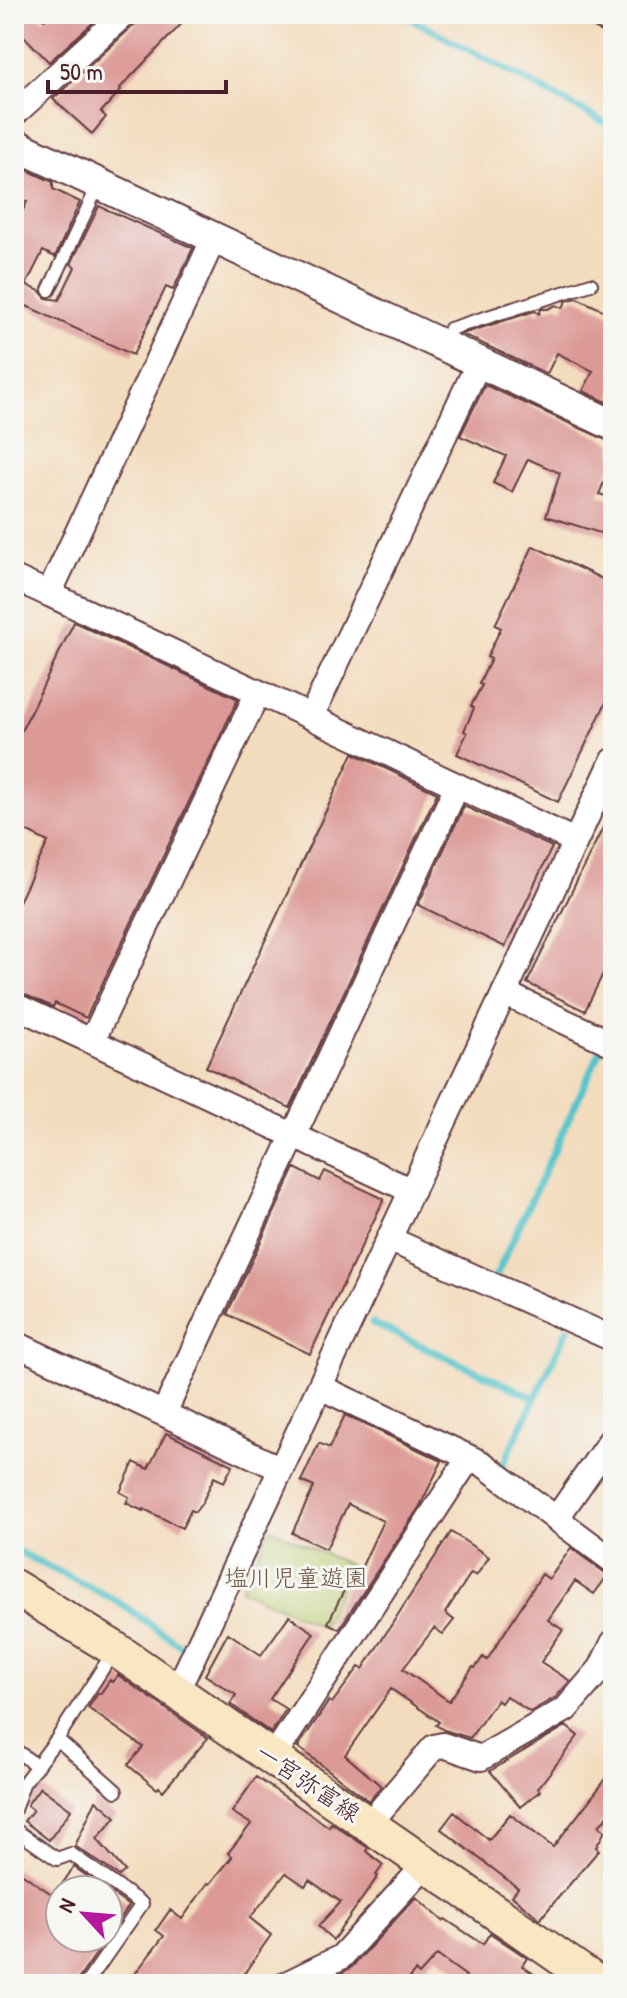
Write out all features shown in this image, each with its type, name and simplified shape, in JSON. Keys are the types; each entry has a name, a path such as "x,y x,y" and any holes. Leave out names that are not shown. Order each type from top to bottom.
{"main road":[{"name":"一宮弥富線","path":"14,1587 115,1649 368,1825 596,1978"}],"street":[{"path":"14,114 124,14"},
{"path":"14,144 613,425"},
{"path":"49,594 214,238"},
{"path":"311,717 479,362"},
{"path":"14,578 575,841"},
{"path":"92,1041 258,692"},
{"path":"177,1691 613,761"},
{"path":"164,1413 457,786"},
{"path":"504,993 613,1044"},
{"path":"14,1005 412,1191"},
{"path":"389,1239 613,1339"},
{"path":"14,1343 281,1469"},
{"path":"320,1387 483,1464 613,1561"},
{"path":"556,1519 613,1437"},
{"path":"272,1759 469,1458"},
{"path":"368,1825 434,1747 443,1745 481,1758 566,1709 601,1668 613,1643"},
{"path":"286,1984 341,1957 426,1864"}],"lane":[{"path":"49,290 99,184"},
{"path":"442,345 450,329 591,284"},
{"path":"14,1810 23,1784 57,1739 115,1649"},
{"path":"57,1739 116,1791"},
{"path":"14,1749 37,1766"},
{"path":"14,1829 57,1859 71,1854 142,1904 86,1984"}],"green space":[{"name":"塩川児童遊園","path":"270,1528 351,1566 322,1627 241,1589"}],"building":[{"path":"14,14 37,14 44,20 50,14 90,14 96,20 49,62 14,26"},
{"path":"142,14 191,14 119,89 101,112 106,117 92,134 53,99 134,25"},
{"path":"568,14 613,14 613,38"},
{"path":"14,164 53,182 53,189 80,202 55,257 43,251 26,285 40,291 46,298 59,300 75,267 71,264 99,206 193,248 173,290 166,287 133,355 18,302 14,310 14,228 27,202 14,196"},
{"path":"577,298 613,315 613,405 583,391 593,371 557,353 547,374 462,334 535,311 539,314 541,309 556,305 563,308 566,301"},
{"path":"485,385 613,443 613,461 599,494 613,498 613,537 546,516 560,473 528,459 512,492 493,483 506,456 460,436"},
{"path":"533,546 613,584 613,688 558,802 457,754 467,733 464,731 474,708 471,706 491,659 487,657 501,628 495,625"},
{"path":"74,622 238,699 86,1018 55,1003 53,1007 14,990 14,912 48,842 14,825 14,746"},
{"path":"353,753 437,793 290,1108 206,1067"},
{"path":"464,806 552,847 505,947 418,905"},
{"path":"613,807 613,953 585,1011 527,983"},
{"path":"295,1168 320,1181 325,1171 384,1199 310,1354 227,1314"},
{"path":"345,1415 442,1461 420,1506 339,1629 328,1623 351,1576 356,1579 383,1521 348,1504 326,1549 292,1533 314,1487 301,1481 319,1443 329,1448"},
{"path":"166,1433 233,1465 224,1482 214,1477 202,1503 195,1512 191,1510 182,1528 126,1503 129,1497 120,1492 134,1462 148,1469"},
{"path":"451,1532 489,1557 476,1576 471,1573 445,1613 454,1620 443,1634 434,1628 403,1669 449,1701 473,1667 483,1657 487,1660 542,1574 549,1579 571,1548 608,1575 594,1594 575,1581 548,1620 563,1630 541,1662 570,1681 556,1697 530,1712 506,1696 501,1703 497,1700 470,1738 444,1730 436,1725 439,1722 391,1689 345,1755 381,1786 369,1801 298,1747 329,1701 332,1703 359,1667 363,1669"},
{"path":"289,1616 314,1633 270,1699 286,1709 271,1733 230,1704 236,1695 205,1675 228,1633 261,1655"},
{"path":"118,1675 208,1738 163,1791 128,1765 143,1747 88,1708 98,1693"},
{"path":"566,1726 578,1736 538,1788 540,1791 520,1807 490,1771"},
{"path":"613,1770 613,1810 599,1826 605,1831 596,1847 599,1850 540,1919 512,1896 518,1888 441,1829 454,1812 489,1840 510,1814 553,1847"},
{"path":"256,1777 329,1827 331,1823 368,1848 366,1851 383,1865 378,1876 333,1940 318,1926 341,1902 309,1880 305,1886 286,1873 250,1918 271,1935 237,1984 204,1984 194,1977 189,1984 127,1984 164,1936 156,1930 170,1910 182,1919 232,1857 228,1853 251,1824 232,1812"},
{"path":"40,1787 71,1810 49,1840 24,1821 33,1810 27,1805"},
{"path":"96,1800 116,1817 97,1839 125,1871 116,1874 75,1846"},
{"path":"74,1867 84,1874 69,1874"},
{"path":"14,1868 44,1889 44,1954 96,1954 75,1984 22,1984 14,1978"},
{"path":"416,1897 443,1921 445,1919 483,1944 490,1933 527,1958 522,1966 549,1984 460,1984 466,1976 437,1955 419,1975 415,1971 404,1984 350,1984 340,1974 352,1967"}],"waterway":[{"path":"402,14 613,127"},
{"path":"495,1278 601,1049"},
{"path":"372,1323 535,1398"},
{"path":"502,1467 568,1329"},
{"path":"14,1553 15,1550 115,1600 180,1645"}]}
